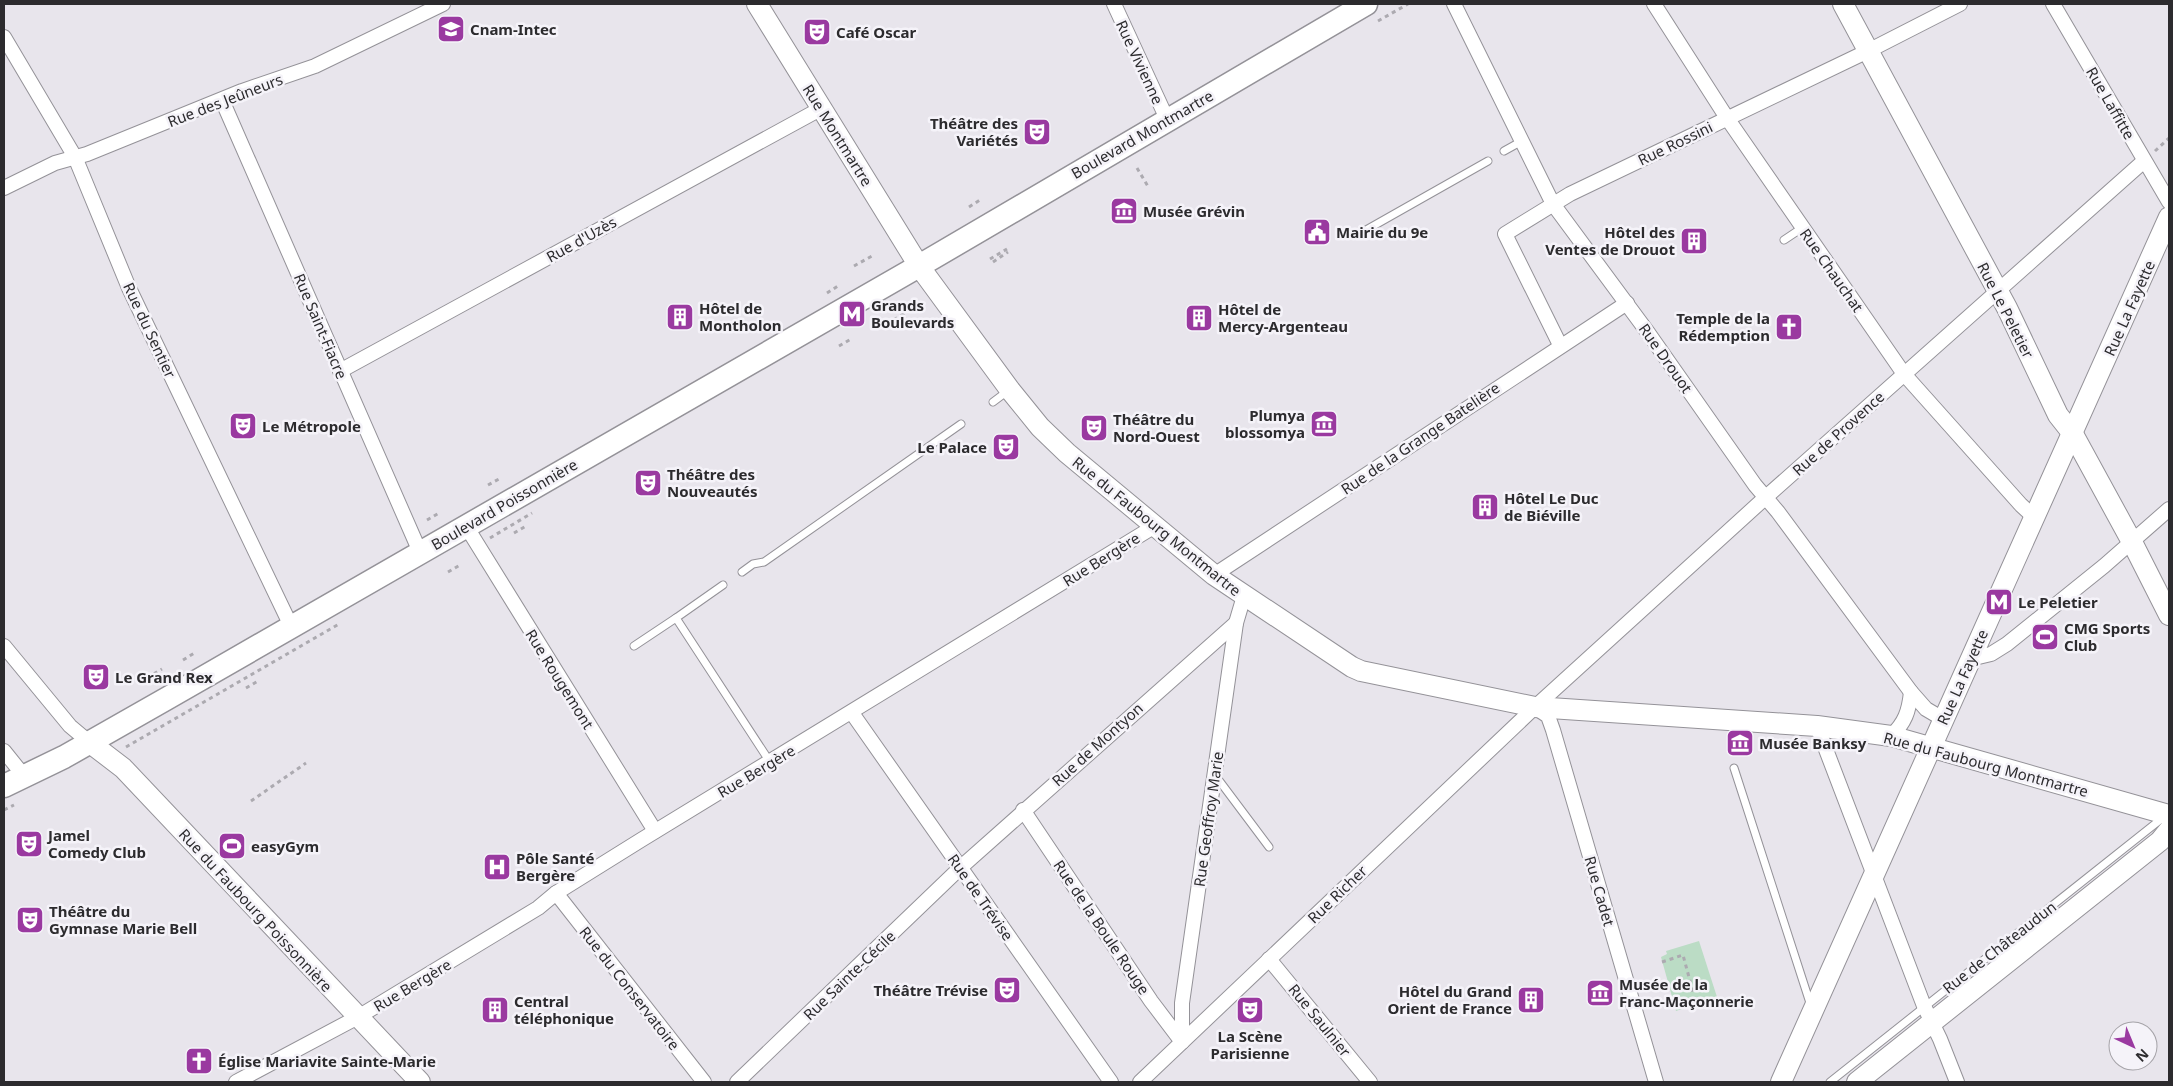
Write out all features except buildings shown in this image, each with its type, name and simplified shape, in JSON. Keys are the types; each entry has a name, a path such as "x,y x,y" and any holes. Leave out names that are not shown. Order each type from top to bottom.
{"main road":[{"name":"Boulevard Montmartre","path":"919,266 1366,4"},
{"name":"Boulevard Poissonnière","path":"4,786 89,742 919,266"}],"street":[{"name":"Rue des Jeûneurs","path":"4,188 55,163 315,66 443,4"},
{"name":"Rue Montmartre","path":"757,4 919,266"},
{"name":"Rue Vivienne","path":"1114,4 1167,120"},
{"name":"Rue Drouot","path":"1454,4 1553,204 1627,303 1766,497 1911,692 1926,709 1943,719"},
{"name":"Rue Chauchat","path":"1654,4 1727,118 1904,374 2021,505 2034,517"},
{"name":"Rue Le Peletier","path":"1842,4 1998,292 2058,415 2073,434 2132,542 2169,615"},
{"name":"Rue Rossini","path":"1560,345 1505,234 1553,204 1868,51 1960,4"},
{"name":"Rue Laffitte","path":"2053,4 2147,158 2169,202"},
{"name":"Rue du Sentier","path":"4,37 75,157 129,288 291,626"},
{"name":"Rue Saint-Fiacre","path":"222,100 420,552"},
{"name":"Rue d'Uzès","path":"340,371 822,108"},
{"name":"Rue de Provence","path":"1535,707 1766,497 2147,158"},
{"name":"Rue La Fayette","path":"1781,1082 2169,217"},
{"name":"Rue du Faubourg Montmartre","path":"919,266 1010,390 1040,427 1154,526 1214,575 1320,648 1361,671 1535,707 1817,726 1892,736 2169,818"},
{"name":"Rue de la Grange Batelière","path":"1214,575 1560,345 1627,303"},
{"path":"1970,659 1992,654 2007,644 2132,542 2169,509"},
{"name":"Rue Rougemont","path":"466,526 655,832"},
{"name":"Rue Bergère","path":"236,1082 358,1017 538,908 556,893 1154,526"},
{"name":"Rue Geoffroy Marie","path":"1182,1042 1182,1003 1236,622 1244,596"},
{"name":"Rue de Montyon","path":"960,868 1236,622"},
{"path":"4,646 70,726 89,742"},
{"path":"1892,736 1900,728 1907,716 1911,692"},
{"name":"Rue Richer","path":"1140,1082 1535,707"},
{"name":"Rue Cadet","path":"1535,707 1548,716 1553,730 1656,1082"},
{"name":"Rue de Trévise","path":"852,712 1111,1082"},
{"path":"1817,726 1956,1082"},
{"name":"Rue du Faubourg Poissonnière","path":"89,742 123,768 420,1082"},
{"path":"4,750 24,776"},
{"name":"Rue de la Boule Rouge","path":"1023,810 1152,1001 1182,1042"},
{"name":"Rue de Châteaudun","path":"1857,1082 1928,1014 2160,841 2169,818"},
{"name":"Rue Sainte-Cécile","path":"737,1082 960,868"},
{"name":"Rue du Conservatoire","path":"556,893 704,1082"},
{"name":"Rue Saulnier","path":"1269,959 1370,1082"}],"lane":[{"path":"1504,151 1522,141"},
{"path":"1359,234 1488,161"},
{"path":"1784,240 1802,228"},
{"path":"992,402 1010,390"},
{"path":"742,572 753,564 764,562 961,424"},
{"path":"634,646 724,585"},
{"path":"676,618 770,762"},
{"path":"1734,768 1813,1011"},
{"path":"1215,775 1269,847"},
{"name":"Rue de Châteaudun","path":"1830,1082 1928,1014"}],"path":[{"path":"2147,158 2169,138"},
{"path":"1137,168 1149,188"},
{"path":"969,207 980,200"},
{"path":"991,260 1007,251"},
{"path":"854,266 872,256"},
{"path":"827,293 838,286"},
{"path":"887,324 905,313"},
{"path":"839,346 850,339"},
{"path":"488,485 499,479"},
{"path":"427,520 438,513"},
{"path":"514,533 526,526"},
{"path":"448,572 460,565"},
{"path":"120,750 346,620"},
{"path":"183,660 196,652"},
{"path":"147,678 162,669"},
{"path":"246,688 258,681"},
{"path":"251,801 306,763"},
{"path":"1662,962 1682,955 1693,992"}],"green space":[{"path":"1699,941 1717,997 1676,1011 1661,957 1667,954 1666,951"}],"place":[{"name":"Cnam-Intec","path":"451,29"},
{"name":"Café Oscar","path":"817,32"},
{"name":"Théâtre des Variétés","path":"1037,132"},
{"name":"Musée Grévin","path":"1124,211"},
{"name":"Mairie du 9e","path":"1317,232"},
{"name":"Hôtel des Ventes de Drouot","path":"1694,241"},
{"name":"Grands Boulevards","path":"852,314"},
{"name":"Hôtel de Montholon","path":"680,317"},
{"name":"Hôtel de Mercy-Argenteau","path":"1199,318"},
{"name":"Temple de la Rédemption","path":"1789,327"},
{"name":"Plumya blossomya","path":"1324,424"},
{"name":"Le Métropole","path":"243,426"},
{"name":"Théâtre du Nord-Ouest","path":"1094,428"},
{"name":"Le Palace","path":"1006,447"},
{"name":"Théâtre des Nouveautés","path":"648,483"},
{"name":"Hôtel Le Duc de Biéville","path":"1485,507"},
{"name":"Le Peletier","path":"1999,602"},
{"name":"CMG Sports Club","path":"2045,637"},
{"name":"Le Grand Rex","path":"96,677"},
{"name":"Musée Banksy","path":"1740,743"},
{"name":"Jamel Comedy Club","path":"29,844"},
{"name":"easyGym","path":"232,846"},
{"name":"Pôle Santé Bergère","path":"497,867"},
{"name":"Théâtre du Gymnase Marie Bell","path":"30,920"},
{"name":"Théâtre Trévise","path":"1007,990"},
{"name":"Musée de la Franc-Maçonnerie","path":"1600,993"},
{"name":"Hôtel du Grand Orient de France","path":"1531,1000"},
{"name":"Central téléphonique","path":"495,1010"},
{"name":"La Scène Parisienne","path":"1250,1010"},
{"name":"Église Mariavite Sainte-Marie","path":"199,1061"}]}
